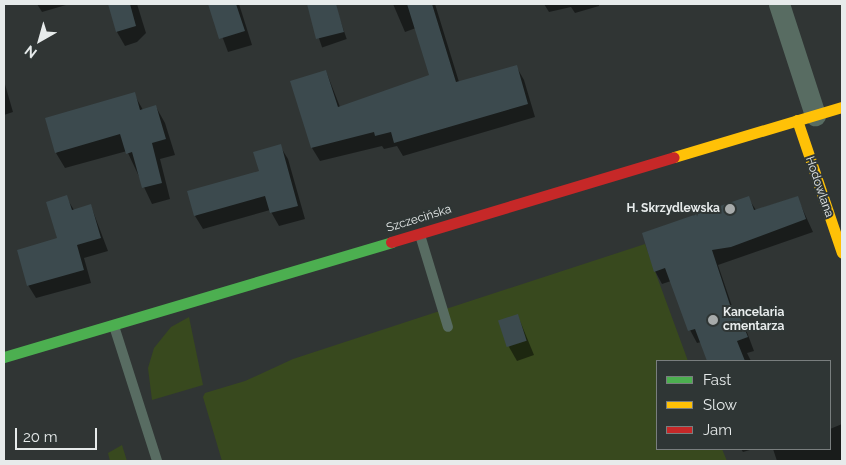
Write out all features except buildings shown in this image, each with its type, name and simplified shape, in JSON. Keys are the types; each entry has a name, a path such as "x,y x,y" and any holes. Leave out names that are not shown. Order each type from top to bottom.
{"main road":[{"name":"Szczecińska","path":"4,358 842,107"},
{"name":"Hodowlana","path":"806,118 842,253"}],"street":[{"name":"Hodowlana","path":"778,4 806,118"}],"lane":[{"path":"420,234 448,327"},
{"path":"114,325 157,459"}],"green space":[{"path":"645,244 688,360 656,360 656,450 722,450 727,461 222,461 203,397 205,393 245,381 293,359"},
{"path":"189,317 203,385 152,400 148,368 154,348 171,327"},
{"path":"122,445 127,461 110,461 108,453"}],"traffic: fast":[{"path":"4,357 391,242"}],"traffic: slow":[{"path":"674,157 842,107"},
{"path":"797,120 842,253"}],"traffic: jam":[{"path":"391,242 674,157"}],"place":[{"name":"H. Skrzydlewska","path":"730,209"},
{"name":"Kancelaria cmentarza","path":"713,320"}]}
